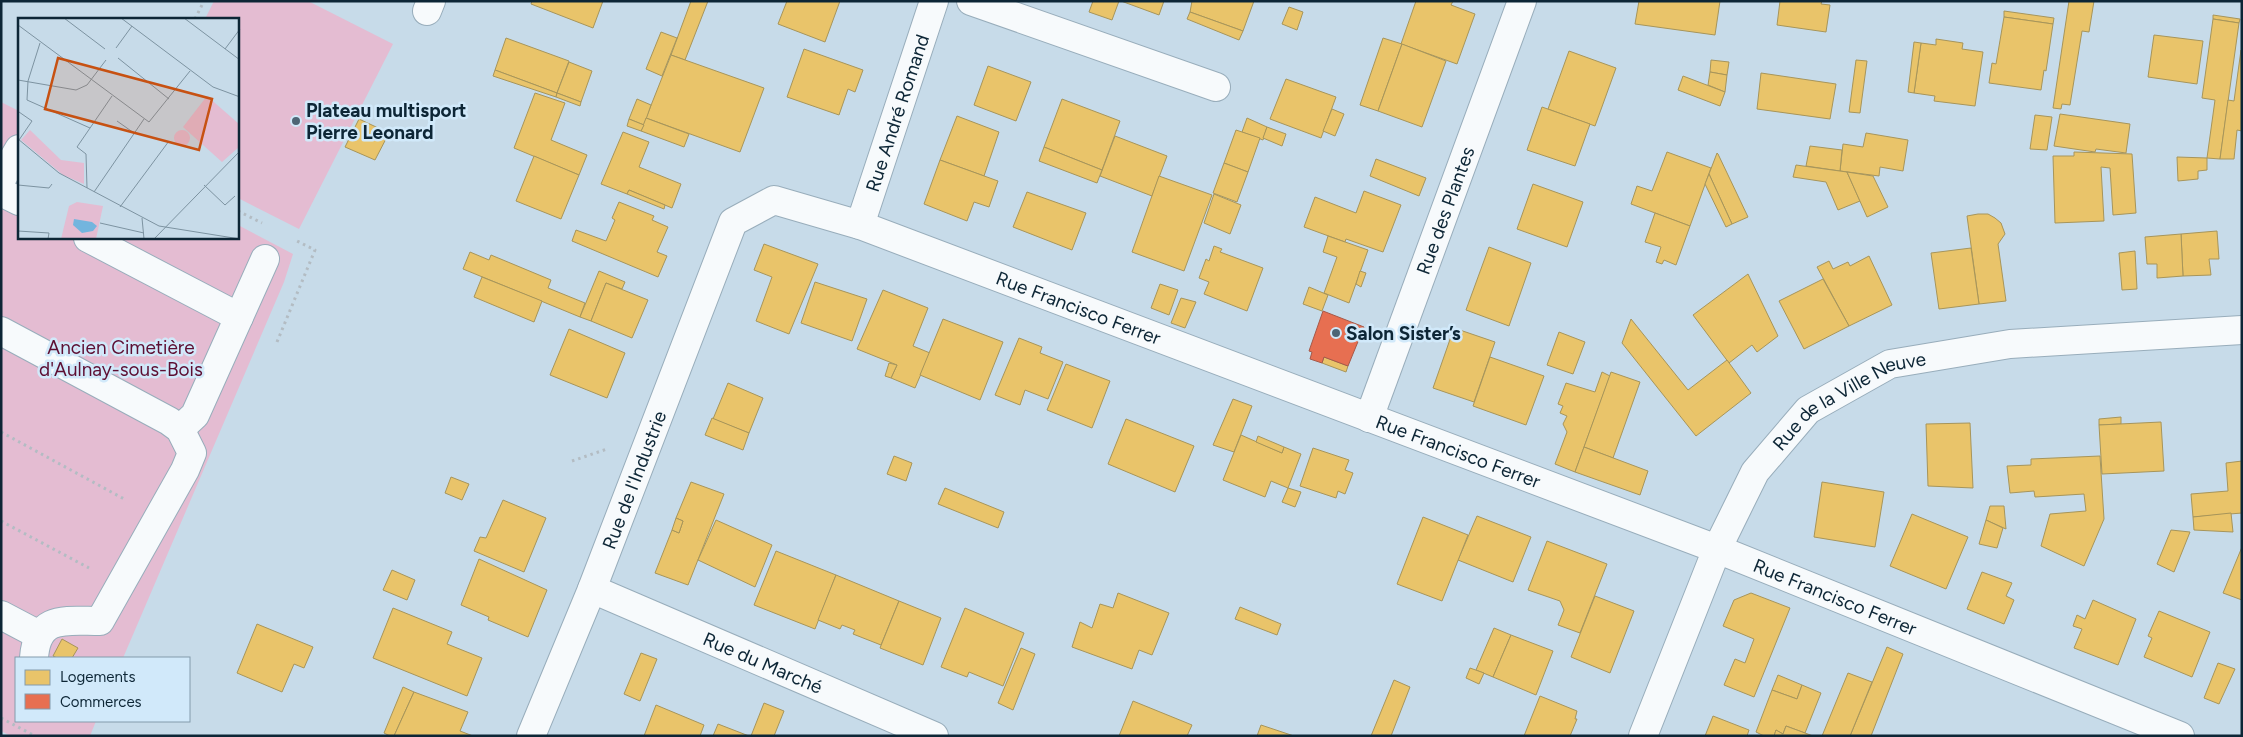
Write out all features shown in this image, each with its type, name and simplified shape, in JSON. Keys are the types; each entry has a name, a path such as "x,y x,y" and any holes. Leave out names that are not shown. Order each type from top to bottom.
{"street":[{"name":"Rue André Romand","path":"860,225 934,1"},
{"path":"971,1 1216,87"},
{"name":"Rue des Plantes","path":"1369,418 1522,1"},
{"path":"1,180 18,151"},
{"path":"1,192 18,200"},
{"name":"Rue Francisco Ferrer","path":"733,222 774,200 860,225 1717,549 2180,736"},
{"name":"Rue de l'Industrie","path":"531,736 592,589 733,222"},
{"path":"90,239 239,317"},
{"path":"180,429 195,415 265,259"},
{"name":"Rue de la Ville Neuve","path":"1643,736 1717,549 1755,472 1808,410 1890,364 2010,344 2242,330"},
{"path":"1,331 170,421 180,429 192,453 185,470 100,621 51,624 36,646 1,615"},
{"name":"Rue du Marché","path":"592,589 934,736"}],"path":[{"path":"196,18 204,1"},
{"path":"1,432 159,517"},
{"path":"1,521 121,585"},
{"path":"1,718 35,736"}],"green space":[{"name":"Plateau multisport Pierre Leonard","path":"214,1 308,1 393,44 299,229 239,199 239,18 206,18"},
{"name":"Ancien Cimetière d'Aulnay-sous-Bois","path":"1,102 18,110 18,239 239,239 239,226 293,254 284,282 123,657 15,657 15,722 96,722 90,736 11,736 1,731"}],"building: Logements":[{"path":"532,1 603,1 593,28 531,4"},
{"path":"691,1 708,1 685,60 671,55"},
{"path":"787,1 840,1 825,42 778,24"},
{"path":"1093,1 1119,1 1112,20 1089,12"},
{"path":"1121,1 1164,1 1159,15"},
{"path":"1192,1 1254,1 1243,31 1190,12"},
{"path":"1416,1 1453,1 1451,5 1475,14 1457,64 1401,44"},
{"path":"1639,1 1720,1 1715,35 1635,24"},
{"path":"1780,1 1822,1 1821,4 1830,5 1826,32 1777,25"},
{"path":"2069,1 2094,1 2089,32 2082,31 2070,105 2062,104 2061,109 2053,108"},
{"path":"1289,7 1303,12 1297,30 1282,24"},
{"path":"2004,11 2054,18 2053,24 2004,17"},
{"path":"1190,12 1243,31 1239,40 1187,19"},
{"path":"2213,15 2240,19 2239,23 2213,19"},
{"path":"2004,17 2053,24 2046,71 2044,70 2041,90 1989,83 1992,63 1996,64"},
{"path":"2213,19 2239,23 2220,159 2207,158 2215,100 2202,98"},
{"path":"661,32 677,38 662,76 646,69"},
{"path":"2154,35 2203,41 2197,84 2148,77"},
{"path":"506,38 569,61 557,93 495,70"},
{"path":"1383,38 1402,44 1378,111 1360,105"},
{"path":"1936,39 1963,43 1962,49 1983,52 1975,106 1934,101 1935,96 1914,93 1921,43 1936,45"},
{"path":"1914,42 1921,43 1914,93 1908,92"},
{"path":"1402,44 1446,61 1422,127 1378,111"},
{"path":"804,49 863,70 855,92 848,89 839,115 787,97"},
{"path":"2241,50 2242,131 2237,130 2234,159 2220,159 2228,100 2234,101"},
{"path":"1569,51 1616,68 1595,126 1548,109"},
{"path":"671,55 764,88 740,152 646,118"},
{"path":"1711,60 1729,62 1727,75 1710,72"},
{"path":"1856,60 1867,61 1860,113 1849,112"},
{"path":"569,62 592,71 581,102 557,93"},
{"path":"988,66 1031,82 1016,121 974,105"},
{"path":"495,70 557,93 556,97 493,76"},
{"path":"1710,72 1727,75 1725,92 1708,85"},
{"path":"1761,73 1836,84 1830,119 1757,109"},
{"path":"1683,76 1725,92 1720,106 1678,90"},
{"path":"1286,79 1336,97 1321,138 1270,119"},
{"path":"535,93 565,103 551,140 587,155 579,175 514,148"},
{"path":"557,93 581,102 580,106 556,97"},
{"path":"637,99 651,105 644,125 629,119"},
{"path":"1062,99 1120,121 1102,170 1044,147"},
{"path":"1542,107 1590,124 1575,166 1527,150"},
{"path":"1332,109 1344,114 1335,136 1323,131"},
{"path":"2060,114 2130,124 2126,153 2096,149 2095,152 2054,146"},
{"path":"2035,115 2052,117 2047,150 2030,149"},
{"path":"957,116 999,132 984,176 940,160"},
{"path":"646,118 689,134 684,147 641,131"},
{"path":"1247,118 1267,127 1263,140 1242,132"},
{"path":"359,119 389,133 375,160 345,147"},
{"path":"629,119 644,125 641,131 627,126"},
{"path":"1267,127 1286,134 1282,146 1263,138"},
{"path":"1236,130 1260,138 1248,172 1224,163"},
{"path":"623,132 649,142 639,167 681,184 672,208 629,190 627,194 601,184"},
{"path":"1866,133 1908,140 1903,171 1880,167 1879,176 1840,171 1843,144 1863,147"},
{"path":"1115,136 1167,156 1152,196 1100,176"},
{"path":"1810,146 1842,150 1840,171 1806,166"},
{"path":"1044,147 1102,170 1097,183 1039,161"},
{"path":"1667,152 1711,168 1690,226 1631,204 1637,186 1652,191"},
{"path":"2074,152 2132,154 2136,213 2113,215 2110,168 2101,167 2104,221 2055,223 2053,156 2074,156"},
{"path":"1717,153 1748,217 1732,224 1709,174"},
{"path":"534,156 579,175 561,219 516,201"},
{"path":"2177,157 2207,158 2207,170 2198,171 2198,179 2178,181"},
{"path":"1376,159 1426,178 1419,196 1370,176"},
{"path":"940,160 998,181 989,207 974,202 967,221 924,204"},
{"path":"1224,163 1248,172 1237,202 1213,193"},
{"path":"1796,165 1847,172 1860,201 1838,210 1826,182 1793,177"},
{"path":"1847,172 1873,176 1888,207 1867,217"},
{"path":"1709,174 1732,224 1726,227 1705,184"},
{"path":"1159,176 1212,195 1184,271 1132,252"},
{"path":"1533,184 1583,202 1567,247 1517,229"},
{"path":"629,190 665,205 664,209 627,194"},
{"path":"1364,191 1401,205 1383,252 1346,239 1345,242 1304,227 1315,197 1356,213"},
{"path":"1027,192 1086,213 1072,250 1013,227"},
{"path":"1214,194 1241,205 1230,234 1204,223"},
{"path":"619,202 654,216 652,220 668,227 657,252 667,256 658,277 572,241 576,230 606,241 615,220 612,218"},
{"path":"1655,213 1690,226 1676,265 1664,260 1662,264 1656,262 1661,247 1645,242"},
{"path":"1988,214 1995,218 2001,223 2005,234 1998,244 2006,301 1979,304 1967,216"},
{"path":"2217,231 2219,259 2209,259 2211,275 2183,276 2181,234"},
{"path":"2181,234 2183,276 2157,278 2157,264 2147,264 2145,237"},
{"path":"1328,236 1368,250 1349,303 1324,293 1337,257 1323,252"},
{"path":"764,244 818,264 789,334 756,321 772,277 754,270"},
{"path":"1214,246 1222,249 1220,252 1263,268 1247,311 1204,294 1209,282 1199,278 1206,259 1209,261"},
{"path":"1489,247 1531,263 1509,326 1466,310"},
{"path":"1971,248 1979,304 1939,309 1931,253"},
{"path":"2135,251 2137,289 2122,290 2119,253"},
{"path":"470,252 489,260 491,255 551,280 548,288 585,303 580,317 463,269"},
{"path":"1869,256 1892,305 1849,326 1817,267 1829,261 1833,269 1848,262 1850,266"},
{"path":"599,271 625,282 622,289 606,283 591,321 580,317"},
{"path":"1360,271 1366,273 1361,287 1356,284"},
{"path":"1748,274 1778,336 1757,352 1752,345 1729,363 1693,315"},
{"path":"482,277 542,301 534,322 474,297"},
{"path":"1823,279 1849,326 1804,349 1779,301"},
{"path":"815,282 867,299 852,341 801,323"},
{"path":"606,283 648,300 632,338 591,321"},
{"path":"1160,284 1178,290 1169,315 1151,308"},
{"path":"1309,287 1328,295 1322,311 1303,304"},
{"path":"883,290 928,308 913,346 930,353 915,388 891,378 897,365 857,349"},
{"path":"1181,298 1196,302 1185,328 1171,323"},
{"path":"943,319 1003,342 980,400 920,375"},
{"path":"1631,319 1688,390 1727,360 1751,393 1696,436 1622,343"},
{"path":"1454,328 1495,342 1474,402 1433,388"},
{"path":"569,329 625,353 607,398 550,375"},
{"path":"1559,332 1585,342 1573,374 1547,365"},
{"path":"1019,338 1042,347 1040,353 1063,362 1048,399 1025,390 1020,405 995,395"},
{"path":"1324,357 1348,366 1346,372 1322,363"},
{"path":"1490,357 1544,376 1526,425 1473,406"},
{"path":"889,363 897,365 891,378 885,376"},
{"path":"1066,364 1110,381 1092,428 1047,410"},
{"path":"1602,372 1610,376 1575,472 1555,464 1567,432 1563,424 1567,416 1560,413 1563,406 1558,404 1566,383 1595,392"},
{"path":"1611,372 1640,382 1613,458 1584,447"},
{"path":"728,383 763,398 749,433 713,419"},
{"path":"1233,399 1252,406 1234,452 1213,445"},
{"path":"2121,417 2121,424 2099,425 2099,419"},
{"path":"712,418 749,433 743,450 705,435"},
{"path":"1126,419 1194,446 1175,492 1108,464"},
{"path":"2161,422 2164,471 2102,474 2099,425"},
{"path":"1970,423 1973,488 1928,486 1926,424"},
{"path":"1241,435 1282,453 1284,447 1301,454 1288,488 1271,481 1265,497 1223,480"},
{"path":"1258,436 1284,447 1282,453 1256,442"},
{"path":"1584,447 1648,471 1640,495 1575,472"},
{"path":"1313,448 1349,460 1345,470 1353,473 1345,494 1338,491 1336,498 1300,486"},
{"path":"894,456 912,463 906,481 887,474"},
{"path":"2100,456 2104,519 2084,566 2041,546 2050,514 2086,511 2084,494 2035,497 2034,491 2010,493 2007,466 2031,465 2031,459"},
{"path":"2242,461 2242,513 2193,517 2191,494 2228,491 2226,463"},
{"path":"451,477 469,484 462,500 445,493"},
{"path":"691,482 724,494 688,585 655,573 672,530 679,533 683,521 676,518"},
{"path":"1822,482 1884,492 1875,547 1814,537"},
{"path":"945,488 1004,512 998,528 938,504"},
{"path":"1288,488 1301,492 1295,507 1282,502"},
{"path":"503,500 546,518 524,572 474,551 480,537 486,538"},
{"path":"1990,506 2004,506 2006,529 1986,520"},
{"path":"2231,513 2233,532 2194,530 2193,517"},
{"path":"1912,514 1968,537 1946,589 1890,566"},
{"path":"1477,516 1531,537 1513,582 1458,560"},
{"path":"1423,517 1468,535 1442,601 1397,584"},
{"path":"676,518 683,521 679,533 672,530"},
{"path":"716,520 772,545 755,587 698,560"},
{"path":"1986,520 2003,528 1997,548 1979,544"},
{"path":"2171,530 2190,532 2174,572 2157,564"},
{"path":"1547,541 1607,564 1580,633 1558,625 1564,610 1560,601 1528,590"},
{"path":"2242,547 2242,600 2223,593"},
{"path":"776,551 836,575 815,629 754,605"},
{"path":"479,559 547,590 528,637 488,620 489,617 461,605"},
{"path":"392,570 415,580 407,600 383,590"},
{"path":"1982,572 2012,583 2006,596 2014,600 2004,624 1967,609"},
{"path":"836,575 899,601 881,645 853,634 855,630 842,625 840,629 818,620"},
{"path":"1118,593 1169,613 1152,655 1139,650 1132,669 1072,647 1080,622 1092,628 1100,604 1113,608"},
{"path":"1751,593 1790,608 1754,697 1724,685 1735,659 1745,663 1754,639 1723,626 1734,600"},
{"path":"1595,596 1634,611 1610,673 1571,657"},
{"path":"2093,600 2136,619 2118,665 2074,648 2082,629 2073,626 2077,615 2085,619"},
{"path":"899,601 941,618 923,665 880,648"},
{"path":"1240,607 1281,624 1277,635 1235,619"},
{"path":"393,608 452,632 447,644 482,658 467,696 373,658"},
{"path":"965,608 1024,633 1003,686 969,672 967,677 941,667"},
{"path":"2159,611 2210,632 2192,677 2144,657 2152,638 2148,636"},
{"path":"257,624 313,647 304,668 294,664 282,692 237,673"},
{"path":"1494,628 1511,635 1493,677 1476,670"},
{"path":"1511,635 1553,651 1536,695 1493,677"},
{"path":"62,639 78,648 73,657 53,656"},
{"path":"1887,647 1903,654 1871,736 1850,736"},
{"path":"1021,648 1035,654 1013,710 998,703"},
{"path":"641,653 657,659 640,701 624,694"},
{"path":"2218,663 2235,669 2219,704 2204,698"},
{"path":"1470,668 1484,673 1479,684 1466,678"},
{"path":"1848,673 1872,682 1850,736 1822,736"},
{"path":"1778,675 1802,685 1797,699 1772,690"},
{"path":"1394,680 1410,687 1391,736 1371,736"},
{"path":"1802,685 1821,693 1805,733 1786,726 1783,734 1776,730 1774,736 1764,736 1756,732 1772,690 1797,699"},
{"path":"403,687 414,692 394,736 390,736 384,733"},
{"path":"414,692 468,712 460,731 473,736 394,736"},
{"path":"1540,696 1577,711 1575,719 1577,719 1570,736 1524,736"},
{"path":"1133,701 1192,725 1187,736 1119,736"},
{"path":"764,703 784,711 774,736 751,736"},
{"path":"656,705 704,725 700,736 644,736"},
{"path":"1713,716 1749,730 1747,736 1705,736"},
{"path":"718,724 749,736 713,736"},
{"path":"1261,725 1294,736 1257,736"},
{"path":"1786,726 1813,736 1774,736 1776,730 1783,734"}],"building: Commerces":[{"path":"1323,311 1364,327 1348,366 1324,357 1322,363 1310,359 1312,352 1309,351"}],"place":[{"name":"Plateau multisport Pierre Leonard","path":"296,121"},
{"name":"Salon Sister’s","path":"1336,333"}]}
